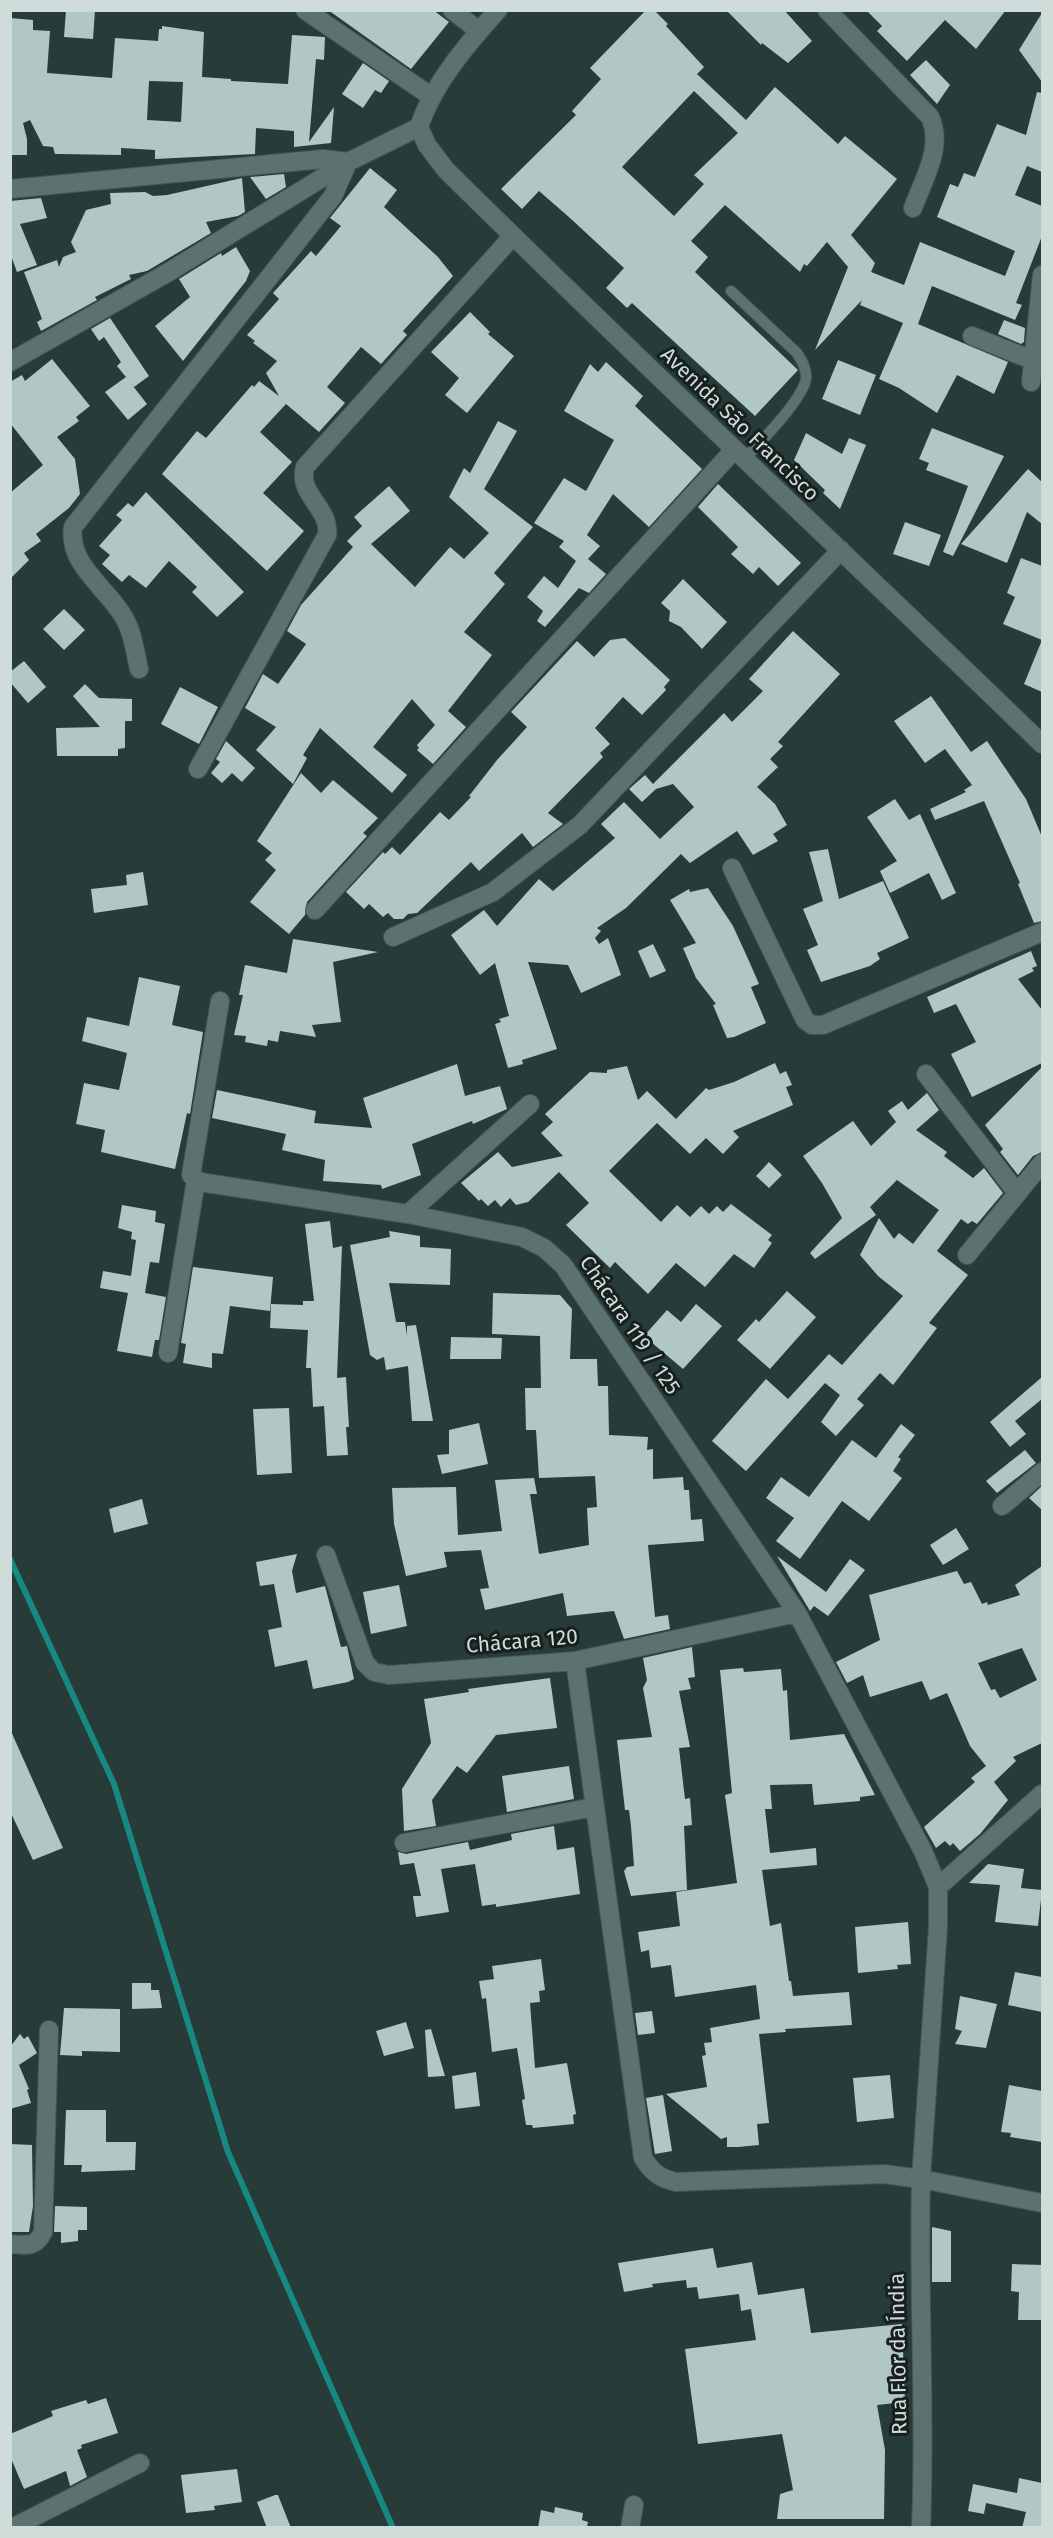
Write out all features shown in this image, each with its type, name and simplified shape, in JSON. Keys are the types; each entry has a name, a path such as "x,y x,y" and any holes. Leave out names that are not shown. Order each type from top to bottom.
{"street":[{"path":"304,10 432,97"},
{"path":"452,10 479,31"},
{"path":"10,362 167,273 348,162 419,127 432,97 479,31 498,10"},
{"path":"827,10 930,117 936,129 937,142 913,208"},
{"name":"Avenida São Francisco","path":"419,127 427,145 446,170 738,456 841,550 1042,744"},
{"path":"10,189 322,159 348,162"},
{"path":"139,669 129,627 75,556 72,539 74,527 333,196 348,162"},
{"path":"198,769 327,535 327,522 304,488 302,478 305,467 513,236"},
{"path":"1031,382 1042,279"},
{"path":"972,336 1032,360"},
{"path":"315,910 738,456"},
{"path":"393,937 493,892 580,825 841,550"},
{"path":"732,868 805,1020 812,1025 823,1024 1042,932"},
{"path":"168,1353 220,1001"},
{"path":"926,1074 1017,1193"},
{"path":"408,1214 530,1104"},
{"path":"967,1255 1042,1163"},
{"name":"Chácara 119 / 125","path":"193,1177 408,1214 522,1237 543,1248 563,1265 797,1613 923,1851 938,1887"},
{"path":"1002,1506 1042,1472"},
{"name":"Chácara 120","path":"326,1556 365,1663 374,1672 389,1675 575,1660 797,1613"},
{"path":"575,1660 643,2158 652,2172 662,2179 676,2182 884,2174 1042,2204"},
{"path":"938,1887 1042,1794"},
{"path":"404,1843 594,1807"},
{"name":"Rua Flor da Índia","path":"921,2528 923,2482 919,2278 921,2180 938,1927 938,1887"},
{"path":"10,2244 30,2246 39,2241 43,2232 49,2030"},
{"path":"12,2528 140,2463"},
{"path":"630,2528 634,2505"}],"lane":[{"path":"731,291 797,352 805,365 806,378 793,402 738,456"}],"building":[{"path":"66,10 95,10 93,39 64,37"},
{"path":"328,10 433,10 449,22 411,69"},
{"path":"646,10 654,10 704,67 697,74 746,120 775,87 838,144 845,136 897,179 851,235 875,263 871,272 904,285 920,242 1005,276 1015,251 937,217 950,184 958,187 964,173 975,177 997,124 1026,135 1037,92 1042,93 1042,172 1027,166 1015,195 1042,206 1042,236 1016,303 1022,305 1015,320 932,286 918,324 1008,362 994,394 957,375 937,413 899,388 879,379 903,323 860,305 862,300 815,350 848,267 827,242 807,266 804,264 800,272 725,205 691,241 708,257 695,272 798,370 755,416 632,303 627,308 606,288 624,268 570,218 539,191 522,209 501,189 576,115 572,111 601,79 590,68","holes":["694,91 738,133 694,175 704,184 674,216 622,167"]},
{"path":"726,10 784,10 812,41 788,63 762,43 761,45"},
{"path":"866,10 1006,10 976,49 945,20 907,61 877,31 882,26"},
{"path":"1042,13 1042,82 1019,50"},
{"path":"10,18 33,20 33,30 50,31 47,73 112,78 115,38 158,41 159,29 162,29 162,26 204,32 202,77 231,79 231,81 288,84 292,35 325,37 324,60 316,59 309,142 334,107 331,143 294,147 294,131 256,128 255,154 155,159 155,150 121,148 121,155 55,154 53,147 43,146 30,120 23,123 27,139 27,155 10,155","holes":["149,81 183,82 181,122 147,120"]},
{"path":"926,60 950,85 937,104 910,75"},
{"path":"363,63 389,81 381,93 375,90 363,108 342,94"},
{"path":"370,168 397,190 384,207 438,257 453,276 403,331 407,335 381,364 361,347 327,387 345,403 319,432 286,404 260,432 292,462 263,493 304,531 267,571 162,474 197,431 206,438 252,385 254,387 259,381 279,396 266,373 277,361 253,343 255,341 247,335 279,299 273,293 311,251 316,256 341,226 330,218"},
{"path":"284,174 286,187 266,199 250,177"},
{"path":"242,178 245,212 238,216 206,222 211,233 147,271 129,275 131,279 95,297 97,300 41,331 37,322 42,319 24,272 57,260 59,267 63,257 76,252 71,242 86,210 111,204 110,193 145,192 153,196 167,195"},
{"path":"41,198 47,218 20,224 37,265 17,272 10,253 10,201"},
{"path":"236,247 250,271 246,281 183,361 155,326 190,297 179,279 221,253 222,256"},
{"path":"470,312 490,332 488,334 514,356 467,413 445,395 459,378 431,352"},
{"path":"110,318 149,376 134,387 117,366 121,362 104,337 99,341 91,329"},
{"path":"1004,320 1025,328 1024,342 1021,344 998,334"},
{"path":"52,359 90,406 76,417 79,421 57,437 75,459 80,494 69,508 36,534 41,541 24,553 29,560 10,579 10,493 43,465 10,423 10,382 22,375 25,381"},
{"path":"838,360 876,375 860,415 822,399"},
{"path":"606,362 643,396 635,406 702,469 649,527 613,494 587,535 600,546 588,559 606,574 589,593 579,588 545,627 537,621 543,611 527,597 544,576 558,588 576,561 559,547 564,541 534,523 564,478 586,491 614,440 564,411 590,364 598,372"},
{"path":"126,377 147,404 128,420 105,392"},
{"path":"498,421 517,431 484,489 533,527 494,573 505,584 464,632 492,655 448,711 466,727 433,764 417,750 419,748 417,745 435,725 412,699 373,747 407,775 392,793 320,728 303,755 307,758 293,784 256,750 276,727 245,708 263,674 278,684 306,644 287,631 301,605 353,547 347,541 362,526 354,517 389,486 410,511 371,544 415,587 450,547 464,559 489,533 449,497 464,468 470,473"},
{"path":"932,428 1004,456 953,556 943,552 968,486 926,470 929,463 919,459"},
{"path":"806,433 842,454 849,438 866,445 840,509 823,493 825,490 794,460"},
{"path":"1028,469 1042,482 1042,524 1027,512 1007,563 961,544"},
{"path":"718,484 801,563 778,586 759,567 753,574 731,554 738,547 698,507"},
{"path":"146,492 244,592 217,617 192,592 197,587 169,561 146,588 129,575 122,582 102,564 110,555 99,546 122,520 116,515 128,503 133,507"},
{"path":"905,522 941,535 929,566 893,554"},
{"path":"1021,558 1042,566 1042,640 1003,624 1015,597 1007,593"},
{"path":"683,579 727,622 702,649 681,627 669,621 670,611 661,603"},
{"path":"64,609 85,630 64,650 43,629"},
{"path":"793,631 840,674 778,742 783,746 770,759 778,767 757,787 775,804 787,825 773,834 778,841 753,855 737,831 690,863 681,854 626,908 597,928 601,931 595,938 599,944 608,938 621,975 581,993 568,965 528,962 557,1049 522,1060 523,1064 508,1068 495,1024 501,1022 499,1019 509,1016 495,963 480,975 451,935 484,910 497,926 539,879 553,891 615,838 601,824 624,802 660,839 694,807 673,784 656,789 642,802 629,789 645,775 653,784 724,713 732,722 763,691 749,679"},
{"path":"625,638 670,680 664,687 666,690 642,715 623,697 595,728 610,744 600,753 603,757 548,813 563,824 533,847 522,833 479,871 471,862 417,913 408,914 403,919 394,919 388,913 383,917 369,904 364,909 346,892 383,852 385,854 392,847 400,855 440,812 449,820 471,797 469,796 497,760 527,727 511,712 577,641 594,657 610,640"},
{"path":"1042,640 1042,692 1024,684"},
{"path":"24,661 46,687 28,703 10,682 10,672"},
{"path":"85,684 99,698 132,699 132,721 125,721 125,748 118,749 118,756 57,756 56,728 100,727 73,696"},
{"path":"180,687 218,707 199,744 161,724"},
{"path":"931,696 971,752 987,741 1026,799 1042,837 1042,921 1034,923 1018,884 1020,883 984,801 935,820 930,809 966,792 964,790 972,785 945,749 925,763 894,721"},
{"path":"226,741 255,768 242,782 232,773 222,783 211,773 220,762 216,759"},
{"path":"301,773 321,793 333,780 378,818 363,833 367,836 307,902 305,915 289,934 250,902 276,870 265,860 272,853 257,841"},
{"path":"895,799 909,820 920,814 956,893 942,900 929,873 890,893 880,871 897,861 867,817"},
{"path":"828,849 839,899 883,881 909,938 877,953 880,959 870,966 821,982 807,950 818,945 803,909 823,901 809,852"},
{"path":"143,872 148,905 94,913 91,889 127,885 126,875"},
{"path":"708,888 733,926 759,984 751,987 766,1023 734,1037 727,1038 713,1005 716,1004 696,978 683,948 696,943 670,900 689,889 690,892"},
{"path":"293,939 378,952 333,962 341,1022 312,1025 316,1037 280,1031 278,1042 268,1040 267,1046 245,1042 246,1036 234,1035 243,995 239,995 245,965 287,973"},
{"path":"653,944 666,971 650,978 638,951"},
{"path":"1031,951 1037,966 1032,968 1034,971 1018,979 1042,1010 1042,1063 972,1097 951,1054 976,1042 956,1004 934,1013 927,997"},
{"path":"139,977 180,986 172,1025 203,1032 190,1114 187,1113 175,1169 101,1152 105,1130 76,1124 84,1083 119,1090 127,1053 82,1041 87,1017 129,1026"},
{"path":"775,1063 780,1074 786,1071 792,1085 786,1087 793,1105 733,1131 739,1137 723,1154 706,1138 690,1154 657,1123 609,1171 661,1222 677,1205 690,1217 701,1206 709,1214 717,1206 723,1212 731,1204 772,1235 768,1240 772,1243 754,1268 734,1254 705,1287 676,1263 648,1294 615,1262 610,1268 566,1225 589,1203 559,1172 528,1202 516,1205 510,1198 501,1207 495,1200 488,1206 481,1199 479,1201 461,1183 498,1152 512,1167 563,1156 541,1133 553,1122 545,1114 590,1072 607,1073 607,1070 627,1066 638,1100 647,1091 676,1119 706,1088 709,1090 734,1082"},
{"path":"457,1064 465,1096 500,1086 507,1109 473,1124 472,1121 412,1144 421,1175 382,1189 381,1185 323,1181 325,1160 282,1150 286,1134 212,1118 217,1090 316,1111 314,1123 372,1128 363,1098"},
{"path":"1042,1067 1042,1152 1033,1156 1018,1175 1000,1152 1003,1149 985,1125"},
{"path":"927,1093 939,1110 916,1130 947,1152 944,1156 973,1178 984,1168 1003,1193 977,1224 972,1221 968,1224 961,1219 937,1251 968,1275 929,1323 937,1328 893,1385 880,1373 857,1399 864,1405 836,1436 821,1422 840,1395 825,1383 746,1471 712,1441 766,1379 788,1399 829,1354 842,1365 903,1296 878,1276 860,1255 879,1218 894,1239 899,1233 913,1244 939,1210 897,1180 870,1207 876,1215 815,1259 810,1253 842,1218 803,1156 853,1121 871,1146 896,1122 888,1111 902,1101 908,1110"},
{"path":"769,1162 782,1175 769,1188 756,1176"},
{"path":"122,1205 156,1211 155,1222 165,1224 159,1263 150,1262 145,1293 166,1297 159,1340 155,1340 152,1357 117,1351 128,1293 100,1288 103,1271 131,1276 136,1240 131,1239 132,1232 118,1228"},
{"path":"330,1221 333,1248 342,1246 337,1378 346,1377 349,1427 346,1427 348,1455 327,1456 324,1406 313,1407 311,1368 306,1368 308,1330 270,1328 271,1304 303,1305 303,1301 314,1301 305,1224"},
{"path":"389,1231 420,1236 420,1247 451,1249 450,1285 389,1283 396,1322 405,1322 407,1336 407,1326 416,1325 433,1421 412,1421 408,1366 386,1370 384,1357 377,1360 370,1355 350,1245 390,1237"},
{"path":"193,1267 273,1277 270,1311 230,1306 223,1354 212,1353 212,1368 183,1363 186,1344 181,1343"},
{"path":"787,1291 816,1317 770,1369 737,1340 756,1319 759,1322"},
{"path":"493,1293 560,1295 572,1309 570,1359 597,1359 598,1386 608,1386 609,1435 648,1437 647,1450 653,1449 653,1479 683,1477 684,1490 689,1490 691,1520 702,1519 704,1541 648,1545 655,1617 668,1615 670,1629 624,1639 614,1611 567,1616 563,1593 485,1610 480,1589 489,1588 481,1550 444,1552 447,1567 406,1576 394,1524 392,1488 456,1487 458,1535 502,1531 495,1480 534,1478 537,1494 530,1494 539,1554 589,1545 587,1508 597,1507 595,1476 539,1478 536,1430 526,1430 525,1388 541,1388 540,1336 492,1334"},
{"path":"696,1304 722,1326 683,1369 644,1336 667,1310 681,1322"},
{"path":"451,1337 502,1338 501,1359 450,1359"},
{"path":"1042,1377 1042,1399 1015,1421 1026,1434 1010,1447 990,1422"},
{"path":"289,1408 292,1473 257,1475 253,1409"},
{"path":"479,1423 488,1464 442,1474 437,1455 449,1454 449,1430"},
{"path":"901,1424 915,1435 898,1457 901,1459 893,1471 902,1478 869,1521 842,1501 800,1559 776,1541 794,1518 766,1498 781,1477 809,1497 852,1440 876,1458"},
{"path":"1025,1450 1036,1463 997,1493 986,1481"},
{"path":"1042,1486 1042,1510 1029,1498"},
{"path":"142,1499 148,1524 114,1533 109,1509"},
{"path":"956,1528 969,1549 943,1565 930,1545"},
{"path":"297,1554 292,1571 296,1593 325,1586 341,1647 347,1646 354,1679 348,1682 313,1689 307,1660 275,1667 268,1630 282,1627 274,1584 260,1586 256,1562"},
{"path":"777,1556 826,1592 850,1559 865,1570 828,1616 814,1606 810,1611"},
{"path":"1042,1566 1042,1743 1013,1757 1016,1761 994,1782 1008,1800 980,1834 960,1851 953,1843 950,1846 945,1841 936,1848 924,1827 975,1782 971,1778 986,1766 970,1746 947,1693 930,1700 922,1681 870,1697 863,1675 847,1683 836,1662 880,1640 869,1595 957,1571 964,1584 971,1582 982,1604 987,1602 988,1605 1020,1595 1015,1585","holes":["1022,1648 1037,1680 1000,1698 995,1689 991,1690 978,1663"]},
{"path":"399,1585 407,1626 371,1634 363,1592"},
{"path":"692,1647 695,1677 688,1678 691,1689 679,1691 690,1747 679,1748 685,1799 690,1798 692,1825 684,1826 687,1890 631,1896 624,1871 627,1867 634,1866 631,1826 629,1810 625,1810 617,1740 652,1737 643,1688 647,1680 643,1658"},
{"path":"743,1668 744,1672 781,1669 783,1691 787,1690 790,1740 844,1734 875,1795 860,1797 860,1801 814,1805 812,1784 770,1785 772,1809 765,1809 770,1853 816,1848 817,1865 762,1870 770,1926 781,1923 793,1996 849,1992 852,2025 785,2029 786,2032 759,2034 769,2123 757,2124 759,2145 727,2147 727,2137 721,2139 666,2094 707,2087 702,2056 706,2055 704,2043 712,2042 710,2028 760,2019 756,1985 675,1997 671,1965 651,1968 649,1950 641,1952 638,1932 680,1926 676,1892 737,1883 725,1795 732,1793 720,1670"},
{"path":"550,1678 557,1728 496,1735 467,1773 457,1766 432,1800 436,1826 404,1831 402,1789 431,1743 424,1699 469,1692 468,1689"},
{"path":"10,1729 63,1848 33,1860 10,1811"},
{"path":"569,1766 574,1799 507,1812 502,1776"},
{"path":"554,1826 557,1850 574,1847 580,1894 496,1907 496,1904 482,1906 475,1864 441,1869 449,1912 416,1917 413,1896 421,1896 414,1863 400,1865 398,1852 406,1854 468,1842 470,1850 512,1840 511,1834"},
{"path":"988,1864 1024,1869 1021,1888 1042,1890 1038,1926 995,1922 1000,1885 969,1883"},
{"path":"908,1922 911,1964 897,1965 898,1969 858,1973 855,1927"},
{"path":"541,1959 545,1990 539,1991 540,2002 530,2003 535,2068 567,2063 576,2114 573,2115 574,2124 533,2128 532,2125 526,2125 522,2100 525,2099 517,2048 492,2052 486,1998 482,1999 479,1981 494,1979 492,1966"},
{"path":"1015,1972 1042,1977 1042,2012 1008,2005"},
{"path":"132,1983 151,1983 151,1990 159,1990 162,2008 132,2009"},
{"path":"960,1996 997,2004 986,2048 955,2044 962,2031 955,2029"},
{"path":"64,2008 120,2009 120,2052 82,2051 82,2056 60,2055"},
{"path":"652,2011 655,2033 638,2035 635,2013"},
{"path":"406,2022 414,2048 384,2056 376,2031"},
{"path":"431,2029 445,2076 428,2077 425,2030"},
{"path":"20,2034 24,2039 28,2036 37,2053 19,2065 29,2089 27,2090 31,2103 10,2109 10,2047"},
{"path":"476,2072 480,2106 455,2109 452,2076"},
{"path":"890,2075 894,2118 857,2122 853,2078"},
{"path":"1009,2085 1042,2091 1042,2142 1010,2137 1011,2133 1001,2132"},
{"path":"663,2095 672,2151 655,2154 646,2098"},
{"path":"66,2110 106,2110 106,2142 136,2142 135,2170 81,2172 82,2165 64,2165"},
{"path":"10,2144 32,2145 33,2206 29,2232 10,2232"},
{"path":"55,2206 87,2207 87,2230 78,2230 78,2241 61,2243 61,2232 54,2232"},
{"path":"932,2227 951,2231 951,2282 932,2282"},
{"path":"713,2248 717,2268 752,2262 758,2295 804,2288 811,2333 902,2324 905,2402 877,2405 885,2450 884,2519 777,2519 780,2494 793,2490 782,2434 698,2444 685,2349 756,2340 751,2309 741,2311 739,2294 699,2299 697,2287 687,2288 686,2280 652,2284 653,2287 624,2292 618,2263"},
{"path":"1012,2264 1042,2265 1041,2320 1018,2320 1019,2292 1011,2291"},
{"path":"106,2398 118,2433 81,2445 82,2448 77,2450 87,2477 70,2486 66,2471 24,2489 10,2456 10,2434 53,2416 51,2411 86,2400 88,2404"},
{"path":"237,2469 242,2502 214,2506 215,2510 186,2513 181,2475"},
{"path":"1019,2478 1042,2483 1042,2528 1022,2528 1026,2512 986,2503 984,2514 968,2511 973,2484 1017,2493"},
{"path":"278,2495 291,2528 267,2528 257,2502"},
{"path":"555,2507 583,2513 582,2520 588,2522 587,2528 538,2528 541,2510 554,2513"}],"waterway":[{"path":"10,1559 114,1784 228,2152 393,2528"}]}
